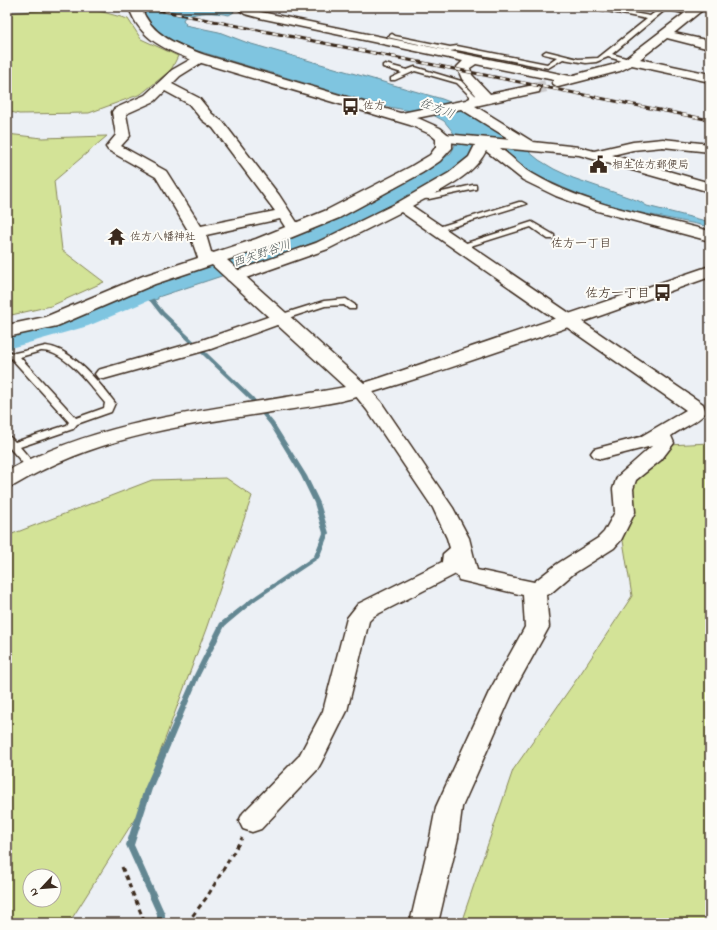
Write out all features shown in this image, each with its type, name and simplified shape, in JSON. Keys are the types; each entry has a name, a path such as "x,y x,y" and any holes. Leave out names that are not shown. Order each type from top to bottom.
{"street":[{"path":"135,7 140,23 151,34 200,58 405,117 447,138 566,149 596,155 710,188"},
{"path":"242,7 254,14 433,50 473,60 571,80"},
{"path":"550,85 616,68 630,61 700,7"},
{"path":"664,34 710,45"},
{"path":"200,58 176,73 150,98 118,112 123,136 113,147 161,174 197,232 204,255 214,258 360,390 374,406 443,508 458,538 468,575 534,590 547,585 564,569 606,543 614,535 625,512 623,489 627,477 654,456 664,443 661,434"},
{"path":"467,103 484,95 466,76 463,67 473,60"},
{"path":"630,61 710,78"},
{"path":"685,72 704,65"},
{"path":"164,85 194,101 208,117 218,125 274,198 294,230"},
{"path":"405,117 534,89"},
{"path":"467,103 528,146"},
{"path":"7,331 50,322 149,280 294,230 340,211 421,167 440,153 444,148 447,138"},
{"path":"234,277 322,246 402,206 454,176 475,159 483,142"},
{"path":"483,142 528,177 561,193 599,207 710,236"},
{"path":"596,155 633,146 663,143 710,148"},
{"path":"402,206 696,408 704,410"},
{"path":"197,232 283,214"},
{"path":"16,473 70,450 111,436 153,427 360,390 399,379 710,271"},
{"path":"96,376 199,347 279,318"},
{"path":"601,453 647,441 661,434 674,424 704,410"},
{"path":"252,821 308,763 335,711 358,618 366,610 453,566 454,554 461,551"},
{"path":"424,923 444,838 449,807 501,692 537,627 534,590"}],"lane":[{"path":"590,7 651,18"},
{"path":"546,53 595,62 607,55 665,7 684,11"},
{"path":"392,36 390,37 450,49 457,48 548,66 562,56"},
{"path":"607,55 630,61"},
{"path":"386,66 406,72"},
{"path":"393,79 415,69 459,82 474,96 467,103"},
{"path":"420,196 429,197 473,187"},
{"path":"436,229 522,204"},
{"path":"461,246 532,224 551,237"},
{"path":"279,318 334,302 346,302 352,307"},
{"path":"10,356 37,350 50,349 61,353 96,376 110,403 108,410 74,422 70,427 10,443 16,473"},
{"path":"10,356 74,422"}],"path":[{"path":"188,923 191,916 207,897 252,821"},
{"path":"122,867 145,923"}],"green space":[{"path":"85,7 128,19 141,39 178,56 171,70 141,94 89,113 19,114 7,111 7,13"},
{"path":"7,134 42,138 107,136 54,181 62,250 104,282 51,306 7,316"},
{"path":"710,443 710,923 461,923 513,770 581,673 632,596 617,504 668,445"},
{"path":"226,478 252,496 206,629 136,817 69,923 7,923 7,536 152,480"}],"water":[{"name":"佐方川","path":"141,7 232,7 234,12 229,15 201,13 184,18 183,20 186,24 185,25 219,32 248,43 442,99 463,107 502,130 539,160 554,169 573,178 639,201 647,206 710,222 710,227 608,205 549,181 477,146 465,161 450,174 416,194 354,225 290,252 158,297 158,299 150,301 146,298 138,297 117,306 111,303 140,290 288,239 348,214 427,171 451,153 455,145 453,132 444,121 433,115 378,105 198,51 164,36 156,30 150,24"}],"waterway":[{"name":"西矢野谷川","path":"7,341 78,320 155,288"},
{"path":"148,295 162,313 251,398 272,424 304,476 317,503 326,533 317,557 254,599 222,625 197,675 148,789 130,845 161,914 161,923"}],"tunnel":[{"path":"534,89 550,85"}],"railway":[{"path":"143,7 710,120"}],"place":[{"name":"佐方","path":"350,106"},
{"name":"相生佐方郵便局","path":"599,165"},
{"name":"佐方八幡神社","path":"117,237"},
{"name":"佐方一丁目","path":"663,293"}],"district":[{"name":"佐方一丁目","path":"581,244"}]}
